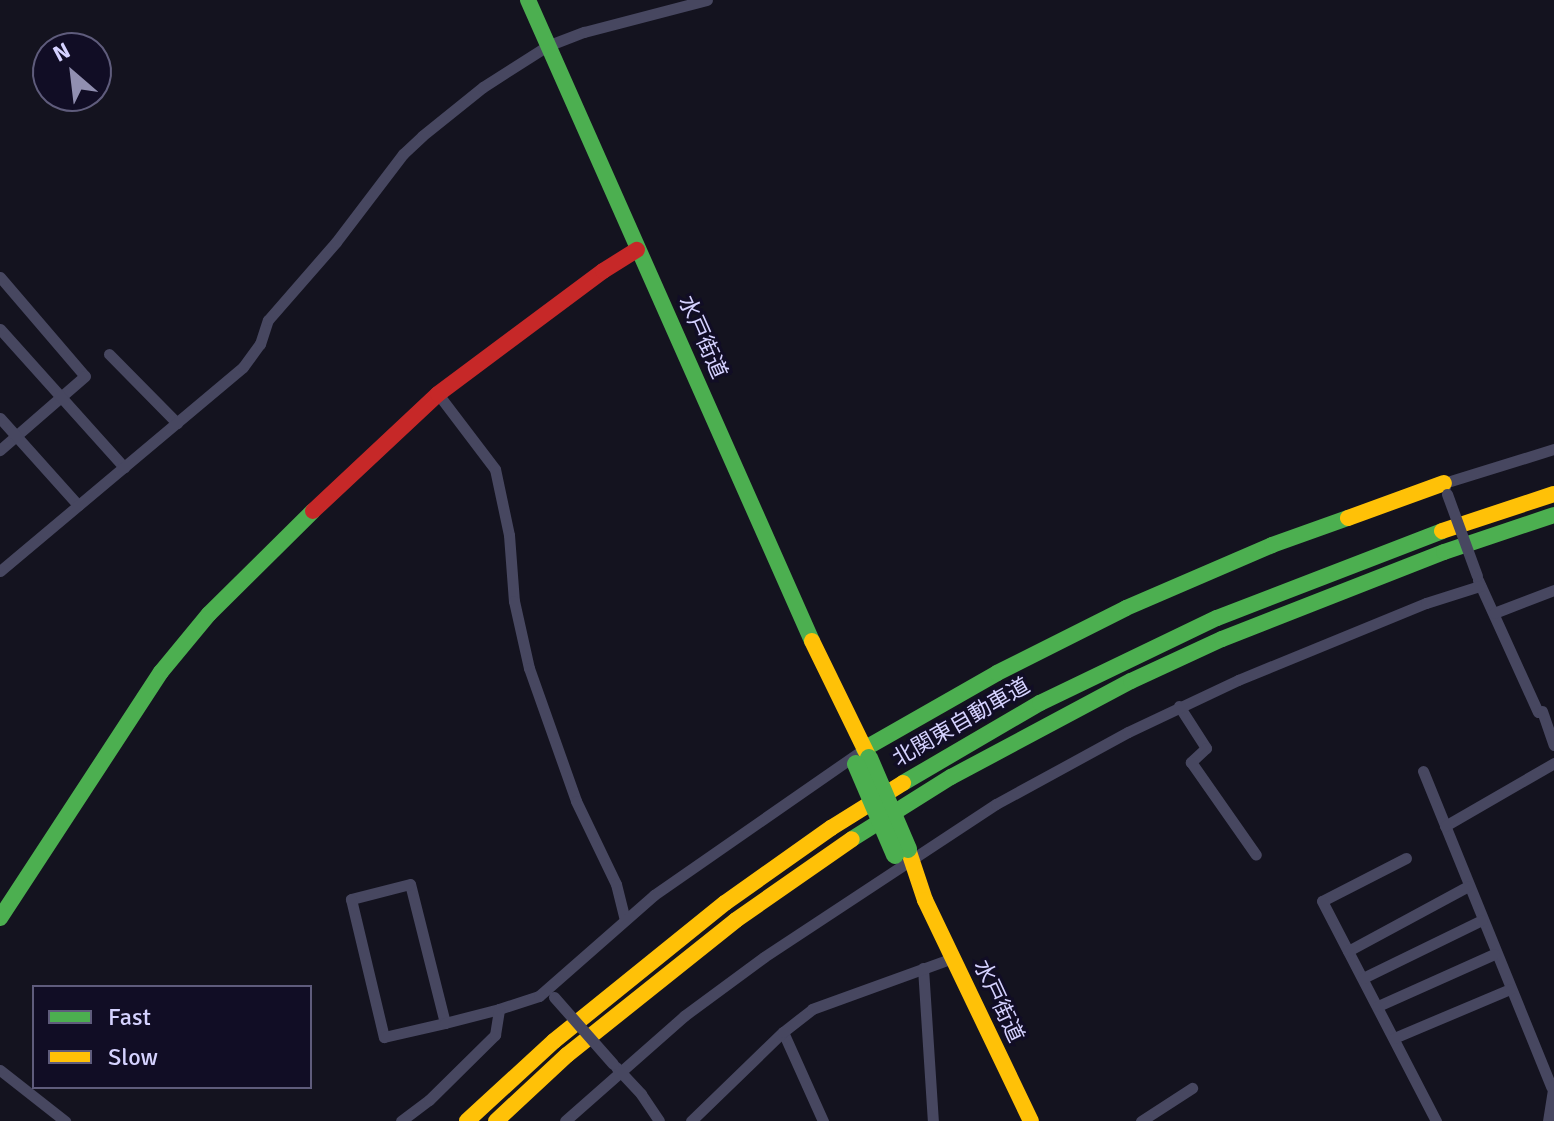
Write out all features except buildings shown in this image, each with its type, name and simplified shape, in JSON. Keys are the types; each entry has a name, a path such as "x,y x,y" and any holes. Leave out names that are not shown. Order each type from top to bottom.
{"main road":[{"name":"水戸街道","path":"528,0 835,693 903,856 1031,1121"},
{"path":"0,918 184,641 375,450 438,394 603,271 637,250"},
{"path":"860,757 997,673 1126,608 1272,545 1445,489"},
{"name":"北関東自動車道","path":"467,1121 554,1041 725,903 831,828 939,761 1040,703 1217,618 1439,532 1554,494"},
{"name":"北関東自動車道","path":"496,1121 612,1017 736,920 839,847 951,777 1103,695 1222,639 1444,552 1554,515"}],"street":[{"path":"0,571 243,367 260,344 268,320 336,242 403,154 483,87 547,46 584,32 707,0"},
{"path":"0,277 85,376 0,450"},
{"path":"0,329 124,467"},
{"path":"109,354 177,423"},
{"path":"438,394 495,469 509,535 518,624 529,668 576,801 616,884 625,920"},
{"path":"0,418 78,505"},
{"path":"1554,449 1445,489 1479,581 1554,745"},
{"path":"565,1121 616,1067 903,856 1043,777 1179,706 1479,581"},
{"path":"1494,613 1554,590"},
{"path":"1179,706 1206,748 1191,762 1256,855"},
{"path":"445,1023 410,884 351,899 384,1037 445,1023 499,1009 551,993 625,920 710,853 860,757"},
{"path":"1445,826 1554,763"},
{"path":"1423,771 1494,954 1552,1085 1548,1121"},
{"path":"1406,858 1322,901 1436,1121"},
{"path":"1348,951 1468,886"},
{"path":"1363,978 1482,920"},
{"path":"1378,1006 1494,954"},
{"path":"691,1121 706,1116 783,1032 812,1009 953,958"},
{"path":"923,968 933,1121"},
{"path":"1394,1038 1510,989"},
{"path":"551,993 641,1094 659,1121"},
{"path":"401,1121 429,1100 495,1035 499,1009"},
{"path":"783,1032 823,1121"},
{"path":"0,1070 65,1121"},
{"path":"1141,1121 1192,1088"}],"traffic: fast":[{"path":"528,0 812,641"},
{"path":"0,918 161,672 209,614 313,511"},
{"path":"852,839 951,777 1131,681 1222,639 1444,552 1554,515"},
{"path":"864,749 997,673 1126,608 1272,545 1348,518"},
{"path":"903,783 1040,703 1217,618 1442,531"},
{"path":"869,758 908,849"},
{"path":"856,764 895,855"}],"traffic: slow":[{"path":"1348,518 1444,483"},
{"path":"1442,531 1554,494"},
{"path":"812,641 869,758"},
{"path":"467,1121 554,1041 725,903 831,828 903,783"},
{"path":"496,1121 567,1055 736,920 852,839"},
{"path":"908,849 925,900 1031,1121"}],"traffic: jam":[{"path":"313,511 438,394 603,271 637,250"}]}
